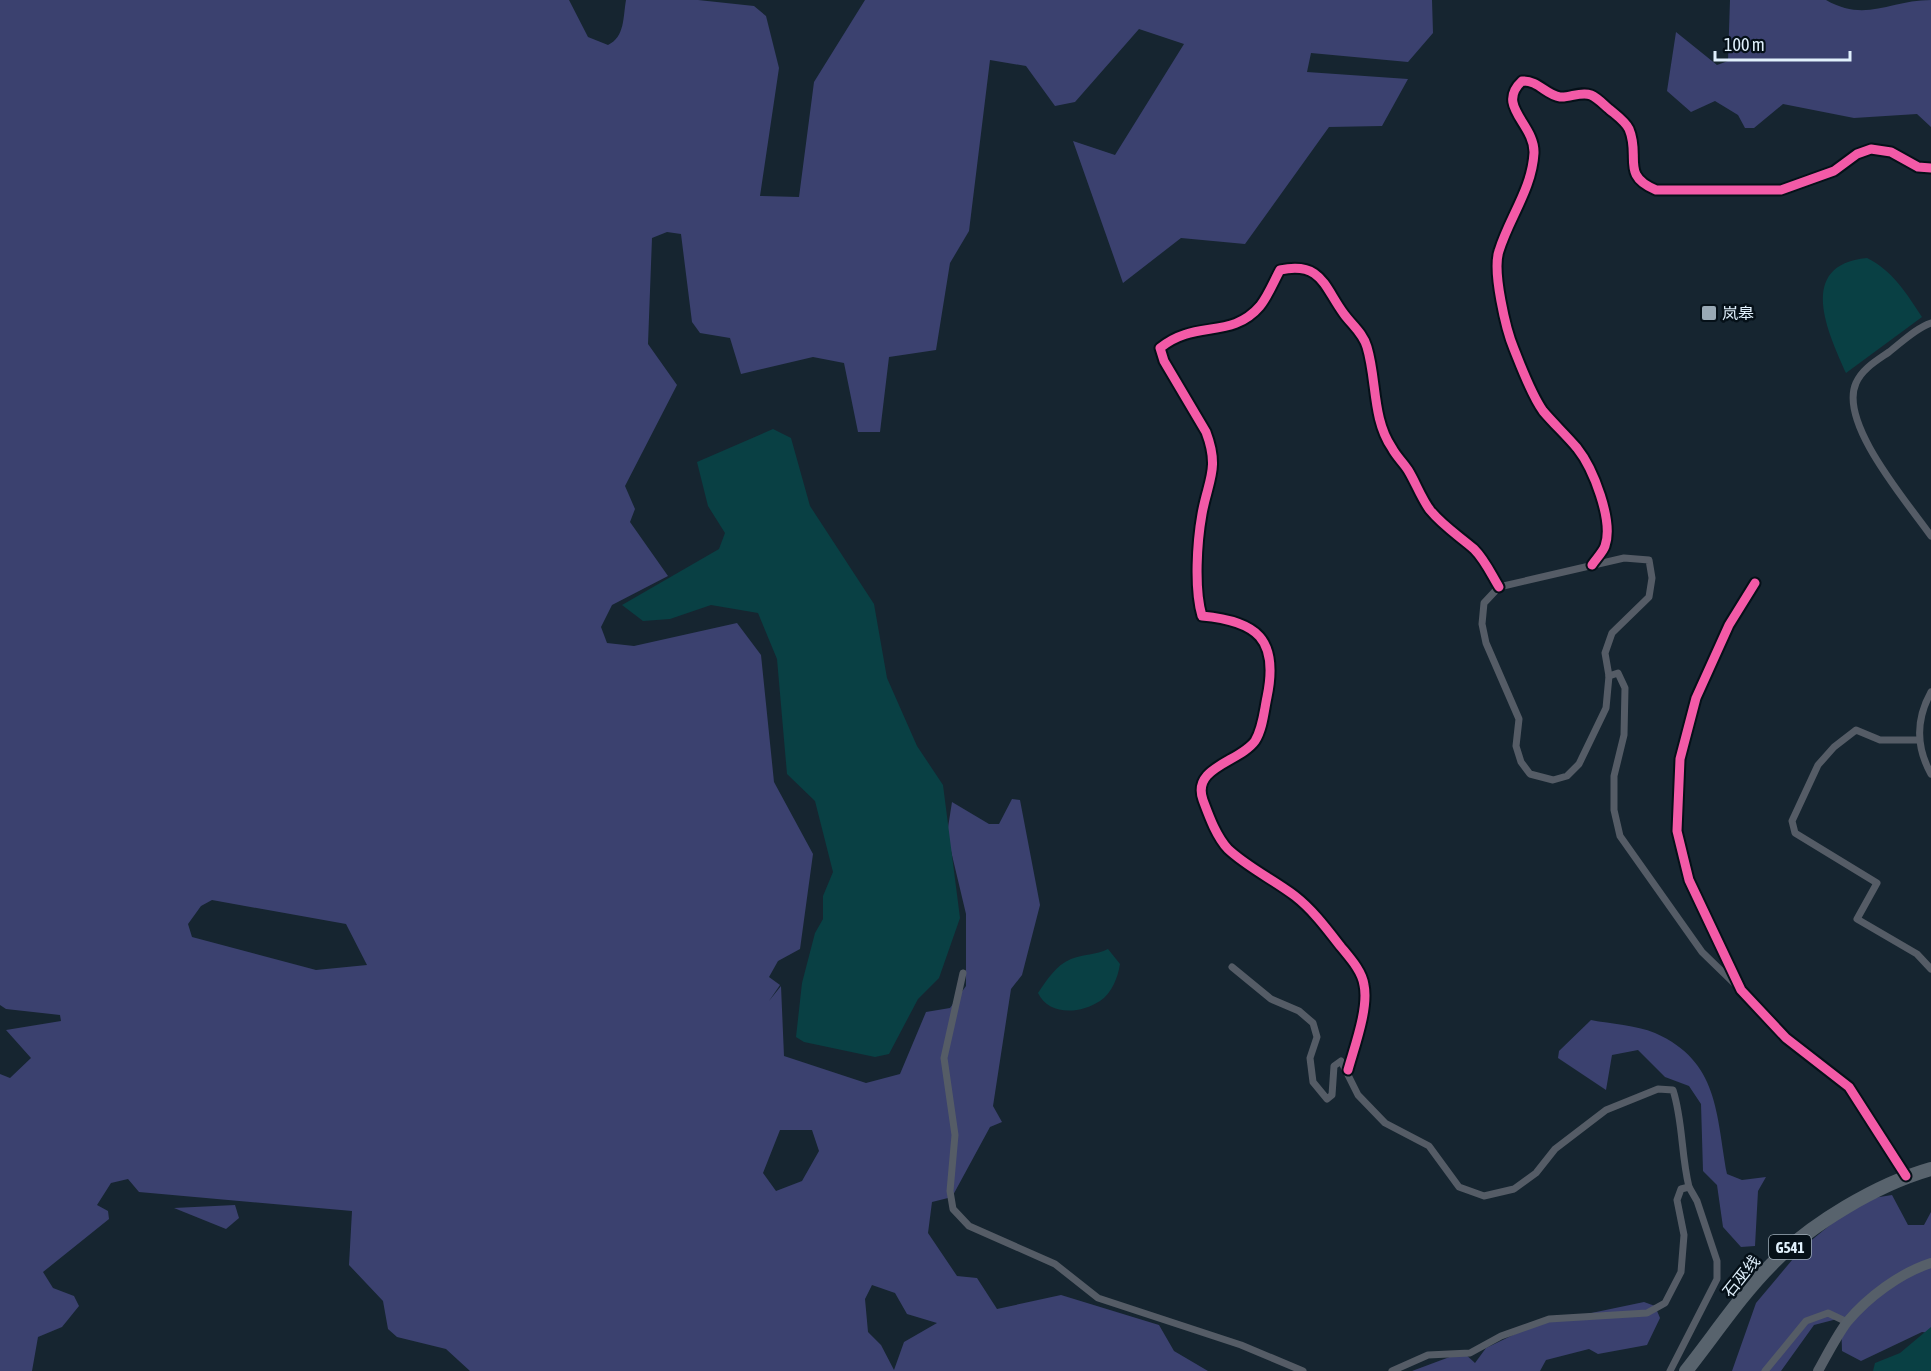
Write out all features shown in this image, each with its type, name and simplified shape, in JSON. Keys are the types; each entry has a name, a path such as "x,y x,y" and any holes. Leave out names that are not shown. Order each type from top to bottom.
{"highway":[{"name":"石巫线","path":"1686,1371 1753,1286 1783,1253 1813,1230 1881,1187 1931,1168"}],"street":[{"path":"1592,565 1605,546 1606,524 1601,495 1590,468 1578,449 1539,403 1513,346 1503,308 1498,254 1528,186 1534,155 1530,131 1512,105 1511,99 1517,86 1522,81 1530,80 1562,98 1583,93 1597,98 1626,124 1632,146 1633,171 1641,184 1656,190 1781,190 1834,171 1857,154 1870,149 1891,152 1918,167 1931,168"},
{"path":"1348,1070 1364,1005 1364,986 1356,967 1321,922 1297,898 1228,848 1212,824 1202,797 1202,783 1210,772 1245,751 1261,729 1270,686 1270,656 1266,642 1257,631 1230,619 1202,616 1198,602 1200,540 1202,513 1214,474 1211,445 1206,432 1164,360 1160,348 1172,338 1184,333 1228,328 1240,323 1260,306 1281,270 1301,268 1320,277 1329,287 1343,313 1362,334 1367,347 1377,405 1391,447 1408,470 1429,509 1449,530 1473,549 1499,587"},
{"path":"1931,323 1863,371 1856,382 1852,402 1854,414 1872,451 1931,536"},
{"path":"1624,558 1633,561 1649,560 1652,578 1649,597 1612,633 1605,653 1609,676 1606,708 1579,764 1567,776 1553,780 1530,774 1521,762 1516,746 1519,719 1486,643 1482,624 1484,603 1499,587 1624,558"},
{"path":"1741,990 1689,880 1677,831 1680,759 1696,698 1729,626 1755,583"},
{"path":"1609,676 1618,673 1625,688 1624,735 1614,776 1614,810 1620,836 1702,952 1785,1038 1849,1087 1906,1176"},
{"path":"1931,692 1920,720 1919,740 1923,758 1931,774"},
{"path":"1919,740 1880,740 1856,730 1834,747 1818,765 1792,821 1795,833 1877,883 1857,919 1917,954 1931,969"},
{"path":"1232,967 1271,999 1299,1011 1313,1023 1317,1037 1310,1058 1313,1082 1327,1099 1332,1095 1334,1066 1341,1061 1348,1070 1351,1083 1358,1095 1385,1123 1429,1146 1459,1187 1484,1196 1514,1189 1536,1173 1556,1149 1606,1110 1658,1089 1673,1090 1689,1187 1697,1201 1717,1261 1717,1279 1670,1371"},
{"path":"963,973 944,1058 955,1135 950,1191 952,1209 969,1227 1055,1264 1098,1298 1241,1345 1302,1371"},
{"path":"1392,1371 1428,1355 1470,1353 1501,1336 1549,1319 1647,1313 1665,1303 1681,1272 1684,1235 1677,1200 1681,1189 1689,1187"},
{"path":"1818,1371 1847,1323 1890,1284 1913,1269 1931,1263"},
{"path":"1765,1371 1806,1321 1828,1313 1847,1323"}],"shaded area":[{"path":"0,0 569,0 588,37 608,45 618,37 620,32 626,0 698,0 754,6 766,16 779,68 760,196 799,197 814,82 865,0 1432,0 1433,33 1408,62 1311,53 1307,72 1408,79 1382,126 1329,127 1245,244 1181,238 1123,283 1073,141 1115,155 1184,44 1139,29 1075,102 1055,106 1026,66 990,60 969,231 950,263 936,350 889,357 880,432 858,432 844,363 813,357 741,374 730,338 700,333 692,322 681,234 667,232 652,238 648,344 677,385 625,486 635,509 630,522 668,576 612,605 601,627 607,643 634,646 737,623 761,655 774,782 813,854 800,949 778,961 769,977 780,985 769,1001 781,986 784,1056 866,1083 900,1074 926,1012 950,1008 966,986 966,914 947,834 952,802 989,824 999,824 1012,799 1020,800 1040,905 1022,975 1011,989 993,1106 1002,1122 990,1127 952,1197 932,1202 928,1233 957,1276 977,1278 997,1309 1061,1295 1159,1325 1174,1351 1208,1371 470,1371 446,1349 397,1337 388,1329 383,1301 349,1265 352,1211 139,1192 128,1179 111,1183 97,1205 108,1211 109,1219 43,1272 53,1288 74,1296 79,1306 62,1327 38,1337 32,1371 0,1371 0,1074 10,1078 31,1058 6,1030 61,1021 60,1015 6,1009 0,1005","holes":["212,900 346,924 367,965 316,970 192,937 188,924 201,906","780,1130 812,1130 819,1151 802,1181 776,1191 763,1173","872,1285 895,1293 907,1314 937,1323 904,1342 894,1370 881,1345 868,1332 865,1299"]},
{"path":"1730,0 1826,0 1840,7 1866,10 1931,0 1931,127 1917,114 1854,118 1783,104 1754,128 1745,128 1738,115 1715,101 1691,112 1667,91 1676,32 1717,65 1728,61"},
{"path":"1867,258 1892,276 1922,317 1846,373 1826,321 1823,304 1824,287 1831,273 1845,263"},
{"path":"773,429 791,438 810,506 874,604 887,678 917,746 943,785 960,918 939,978 918,999 889,1054 875,1057 804,1042 796,1037 802,983 815,933 823,919 823,896 833,872 815,801 787,774 777,659 758,613 711,605 670,619 643,621 622,605 719,549 725,533 708,506 697,462"},
{"path":"1108,949 1120,964 1114,984 1100,1001 1083,1008 1066,1011 1050,1006 1038,993 1052,973 1061,965 1076,957"},
{"path":"1591,1020 1648,1030 1676,1045 1692,1058 1711,1092 1727,1174 1742,1180 1766,1177 1758,1191 1755,1246 1741,1247 1723,1227 1717,1185 1703,1171 1701,1104 1689,1086 1665,1077 1638,1050 1612,1055 1606,1090 1558,1058 1559,1051"},
{"path":"1892,1195 1908,1225 1924,1225 1931,1212 1931,1333 1922,1332 1861,1361 1842,1351 1841,1318 1814,1325 1781,1371 1732,1371 1756,1303 1803,1247 1861,1200"},
{"path":"235,1205 239,1218 226,1229 174,1208"},
{"path":"1644,1302 1655,1306 1660,1318 1647,1345 1598,1354 1589,1349 1546,1360 1540,1371 1412,1371 1463,1352 1475,1363 1486,1348 1534,1325"},
{"path":"1931,1327 1931,1371 1873,1371 1875,1363 1900,1353"}],"cycle path":[{"path":"1592,565 1604,548 1607,535 1607,523 1600,495 1583,457 1543,411 1531,389 1511,340 1499,286 1497,272 1499,251 1525,191 1534,153 1529,133 1514,107 1515,90 1522,81 1533,83 1555,96 1568,97 1579,94 1594,96 1620,118 1629,129 1638,178 1656,190 1781,190 1834,171 1857,154 1871,149 1891,152 1918,167 1931,168"},
{"path":"1348,1070 1364,1005 1364,985 1358,970 1302,901 1228,849 1216,832 1203,800 1201,789 1210,772 1248,748 1258,736 1267,697 1270,661 1260,637 1250,629 1237,623 1202,616 1197,579 1198,551 1202,514 1212,474 1212,456 1206,432 1164,361 1160,348 1186,334 1225,327 1249,316 1263,302 1280,270 1294,268 1305,269 1313,273 1320,278 1365,342 1381,425 1394,451 1408,470 1430,510 1478,553 1499,587"},
{"path":"1755,583 1729,625 1696,698 1680,759 1677,831 1689,880 1741,990 1786,1038 1849,1087 1906,1176"}],"place":[{"name":"岚皋","path":"1709,313"}]}
